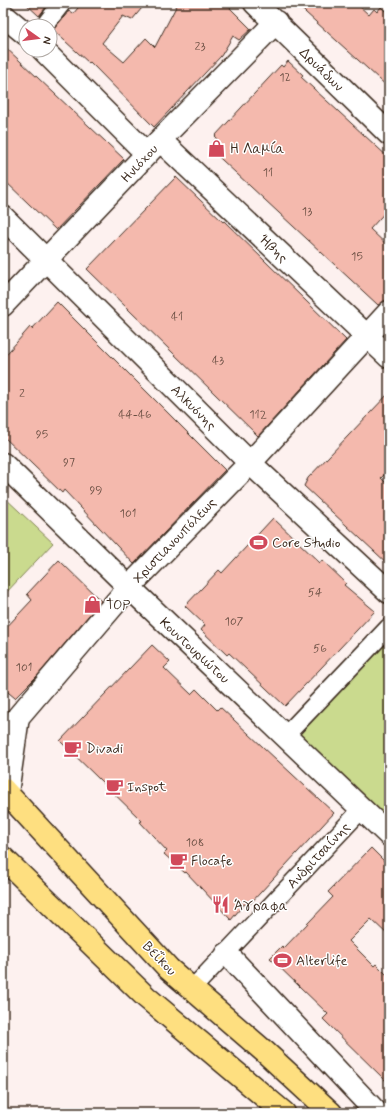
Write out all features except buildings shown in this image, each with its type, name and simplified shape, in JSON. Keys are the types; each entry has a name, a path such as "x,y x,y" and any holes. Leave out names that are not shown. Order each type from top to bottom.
{"main road":[{"name":"Βεΐκου","path":"5,791 169,968 265,1052 331,1113"},
{"path":"3,858 146,997 284,1113"}],"street":[{"path":"50,18 62,3"},
{"name":"Δρυάδων","path":"255,3 389,134"},
{"path":"3,15 18,27"},
{"name":"Ηνιόχου","path":"3,305 153,147 276,22"},
{"name":"Ήβης","path":"52,58 389,357"},
{"name":"Αλκυόνης","path":"3,217 250,463 389,592"},
{"name":"Χριστιανουπόλεως","path":"5,791 11,719 129,587 250,463 389,312"},
{"name":"Κουντουριώτου","path":"3,464 129,587 286,735 389,835"},
{"path":"286,735 389,627"},
{"name":"Ανδριτσαίνης","path":"192,989 227,954 362,809"},
{"path":"227,954 377,1113"}],"green space":[{"path":"3,496 53,543 3,596"},
{"path":"389,640 389,821 297,737"}],"place":[{"name":"Η Λαμία","path":"217,148"},
{"name":"Core Studio","path":"259,542"},
{"name":"TOP","path":"93,604"},
{"name":"Divadi","path":"73,748"},
{"name":"Inspot","path":"114,786"},
{"name":"Flocafe","path":"178,860"},
{"name":"Άγραφα","path":"221,905"},
{"name":"Alterlife","path":"283,960"}]}
